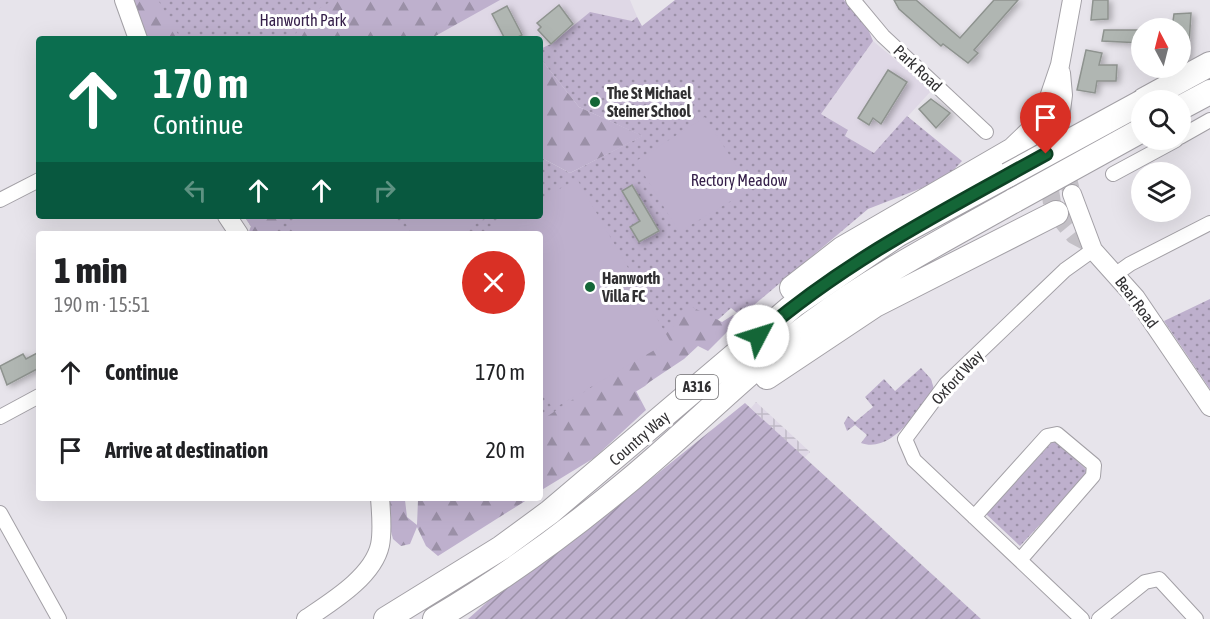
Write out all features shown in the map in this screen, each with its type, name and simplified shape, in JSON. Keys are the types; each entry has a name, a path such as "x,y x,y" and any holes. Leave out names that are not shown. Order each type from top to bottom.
{"highway":[{"name":"A316","path":"1163,90 1210,64"},
{"path":"1191,102 1210,92"},
{"name":"Country Way","path":"388,617 501,548 600,472 794,305 897,235 1131,108"},
{"path":"649,428 761,315 842,249 1014,150 1047,125"},
{"name":"Country Way","path":"435,619 513,570 632,479 766,358 872,281 1131,136"},
{"path":"632,479 779,368 874,305 1061,203"}],"street":[{"path":"124,0 137,36"},
{"name":"Park Road","path":"853,0 883,36 987,132"},
{"path":"1047,125 1072,0"},
{"path":"1191,131 1210,120"},
{"path":"1113,174 1157,150"},
{"path":"0,200 36,182"},
{"name":"Bear Road","path":"1061,203 1091,247 1136,298 1210,407"},
{"path":"1116,274 1130,264 1210,223"},
{"name":"Oxford Way","path":"1082,619 914,460 905,439 946,384 1091,247"},
{"path":"0,417 36,398"},
{"path":"974,517 1047,436 1058,434 1094,465 1093,476 1020,560"},
{"path":"306,619 353,584 368,568 380,545 380,501"},
{"path":"0,513 59,619"},
{"path":"1099,619 1145,582 1159,579 1196,619"}],"shaded area":[{"path":"474,0 630,0 641,26 543,153 543,36 426,36"},
{"path":"873,41 932,90 874,153 845,136 848,131 821,114"},
{"path":"756,402 810,452 803,459 751,408"}],"green space":[{"path":"129,0 158,0 179,36 143,36"},
{"name":"Hanworth Park","path":"132,0 474,0 426,36 148,36"},
{"path":"333,0 500,0 435,36 295,36 301,20"},
{"name":"Rectory Meadow","path":"675,0 844,0 868,29 873,41 821,114 848,130 845,136 874,153 907,116 962,161 945,179 868,209 741,316 731,308 645,386 543,448 543,231 254,231 246,219 543,219 543,159 570,173 642,136 579,107 543,62 543,48 551,44 590,12 632,21 637,17 642,26"},
{"path":"543,62 579,107 643,136 570,173 543,159"},
{"path":"705,117 751,189 679,232 636,161"},
{"name":"Hanworth Villa FC","path":"577,179 670,341 553,409 543,392 543,231 484,231 506,219 543,219 543,198"},
{"path":"246,219 285,219 275,228 276,231 249,231 251,226"},
{"path":"301,219 397,219 404,231 292,231 289,226"},
{"path":"403,219 484,219 464,231 410,231"},
{"path":"1210,299 1210,389 1164,321"},
{"path":"692,307 722,322 733,315 739,320 708,351 698,346 684,359 636,391 646,410 594,458 543,489 543,419 653,347"},
{"path":"921,368 931,379 934,389 912,418 894,436 872,445 861,443 867,435 855,425 847,431 844,423 848,416 855,422 873,407 865,397 884,379 895,391"},
{"path":"745,403 981,619 468,619 504,587 600,520"},
{"path":"1054,440 1089,472 1020,546 986,514"},
{"path":"383,501 405,501 407,517 417,525 418,501 525,501 438,556 426,546 417,527 410,544 401,546 393,539"}],"building":[{"path":"894,0 916,0 960,38 994,0 1018,0 974,50 978,53 968,63 943,44 941,46 899,9"},
{"path":"1093,0 1108,0 1108,19 1091,20"},
{"path":"559,5 573,24 551,44 538,30 541,27 537,23"},
{"path":"507,6 522,35 503,36 492,14"},
{"path":"1191,13 1191,18 1173,18 1174,14"},
{"path":"1104,30 1131,30 1131,42 1102,41"},
{"path":"1086,50 1102,53 1099,65 1117,65 1116,81 1097,81 1095,93 1077,90"},
{"path":"888,70 907,82 881,124 873,118 869,125 858,118"},
{"path":"931,99 950,113 936,128 919,109"},
{"name":"Hanworth Villa FC","path":"632,185 659,231 639,242 630,227 640,221 622,191"},
{"path":"23,354 26,359 36,354 36,370 7,385 0,366"}],"tunnel":[{"path":"1060,118 1063,161 1072,194"},
{"path":"1041,133 1052,203"},
{"path":"1056,213 1074,235 1089,243"}],"place":[{"name":"The St Michael Steiner School","path":"595,102"},
{"name":"Hanworth Villa FC","path":"590,287"}],"route":[{"path":"758,336 794,305 897,235 1046,154"}]}
